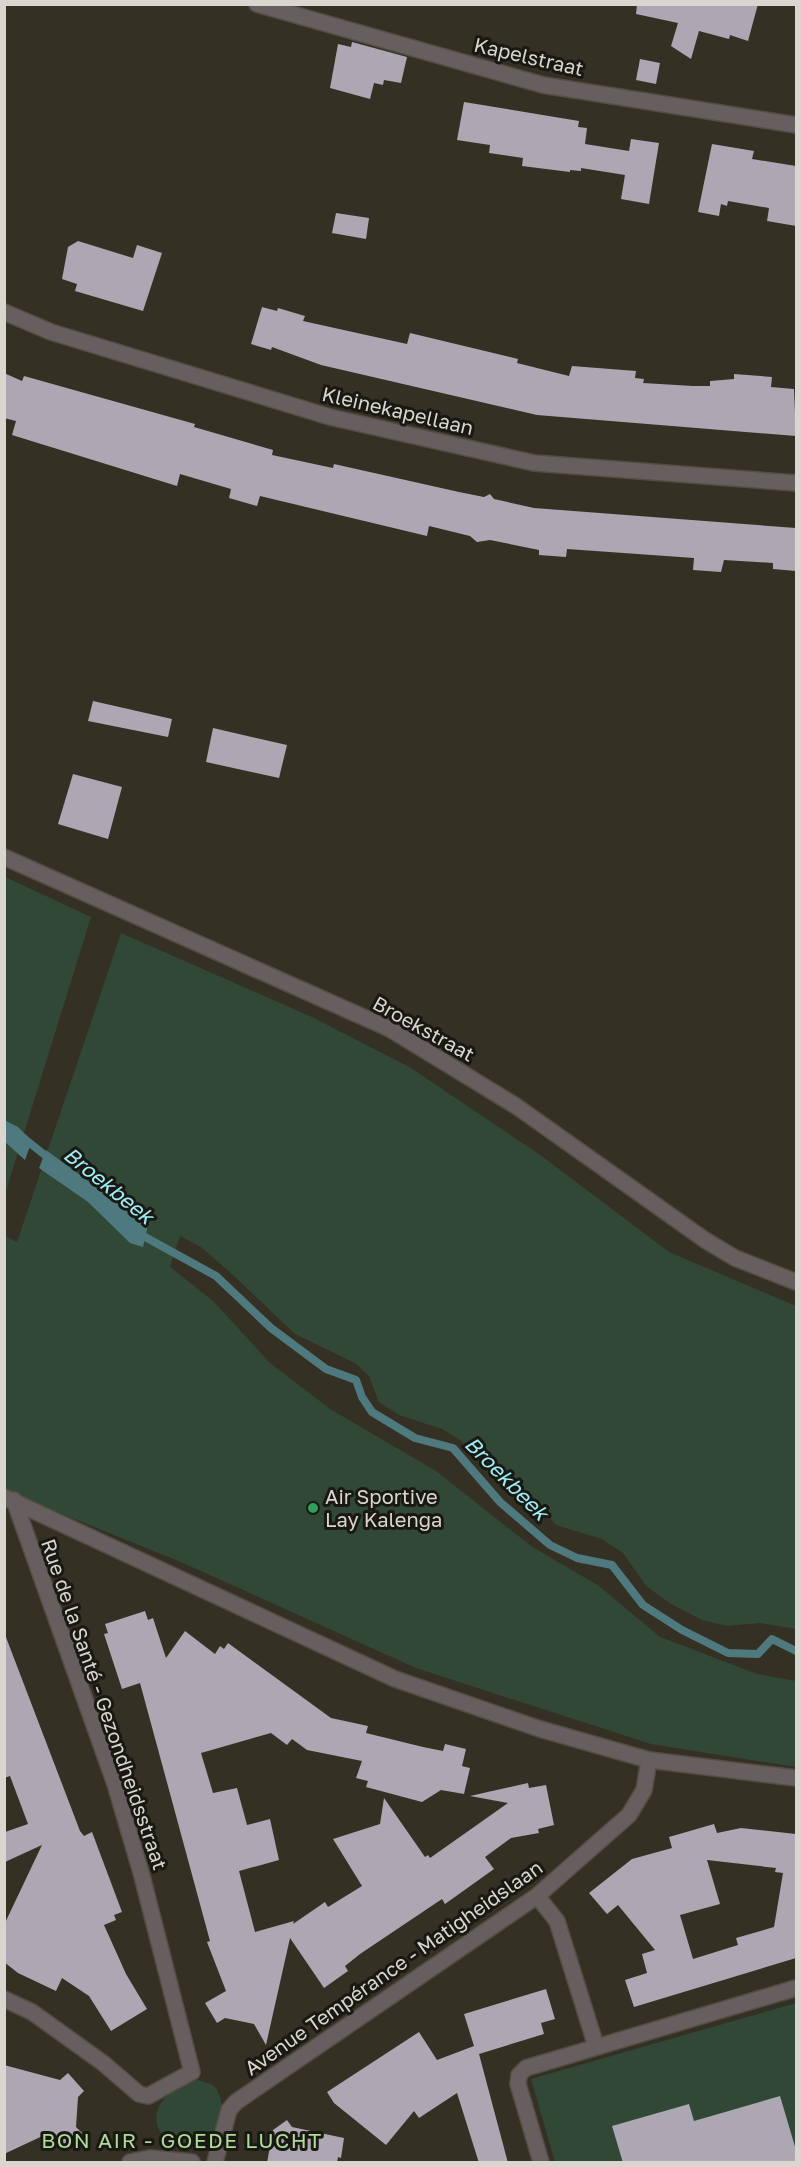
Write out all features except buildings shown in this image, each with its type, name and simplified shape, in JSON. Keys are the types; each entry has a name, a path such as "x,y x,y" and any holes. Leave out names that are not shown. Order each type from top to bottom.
{"street":[{"name":"Kapelstraat","path":"257,4 543,85 796,125"},
{"name":"Kleinekapellaan","path":"4,312 51,332 330,417 513,458 534,462 796,483"},
{"name":"Broekstraat","path":"4,857 390,1029 516,1106 705,1240 735,1258 796,1282"},
{"path":"9,1498 395,1679 540,1729 649,1760 796,1778"},
{"name":"Rue de la Santé - Gezondheidsstraat","path":"4,1998 33,2012 103,2063 139,2094 148,2096 192,2072 142,1876 115,1784 9,1498"},
{"name":"Avenue Tempérance - Matigheidslaan","path":"215,2163 230,2110 243,2097 537,1896 629,1815 644,1790 649,1760"},
{"path":"537,1896 557,1921 596,2046"},
{"path":"542,2163 518,2084 519,2075 526,2067 796,1988"},
{"path":"130,2163 150,2158 192,2163"}],"green space":[{"path":"5,877 91,917 5,1194"},
{"path":"121,933 314,1018 411,1068 543,1157 669,1252 796,1306 796,1629 760,1623 727,1626 702,1620 671,1604 647,1587 623,1553 602,1539 556,1525 530,1494 491,1478 477,1456 459,1439 442,1429 399,1415 379,1402 369,1376 355,1363 295,1334 201,1247 180,1236 170,1267 213,1301 270,1363 330,1409 436,1471 531,1546 599,1586 660,1637 757,1674 796,1681 796,1767 651,1744 416,1668 181,1562 5,1491 4,1235 17,1242"},
{"path":"796,2003 796,2162 555,2162 531,2079"},
{"path":"198,2080 211,2084 217,2090 221,2102 218,2127 212,2137 203,2144 192,2148 180,2147 167,2140 159,2130 158,2111 162,2102 178,2088"}],"water":[{"path":"4,1120 18,1127 32,1141 25,1160 5,1142"},
{"path":"46,1150 148,1225 143,1247 130,1243 88,1202 39,1168"}],"waterway":[{"name":"Broekbeek","path":"4,1130 16,1132 51,1160"},
{"name":"Broekbeek","path":"136,1232 216,1276 271,1328 326,1369 356,1380 362,1397 372,1412 415,1438 453,1448 500,1502 550,1545 577,1558 612,1565 643,1605 682,1630 728,1653 758,1654 772,1639 796,1651"}],"place":[{"name":"Air Sportive Lay Kalenga","path":"313,1508"}],"district":[{"name":"BON AIR - GOEDE LUCHT","path":"182,2140"}]}
